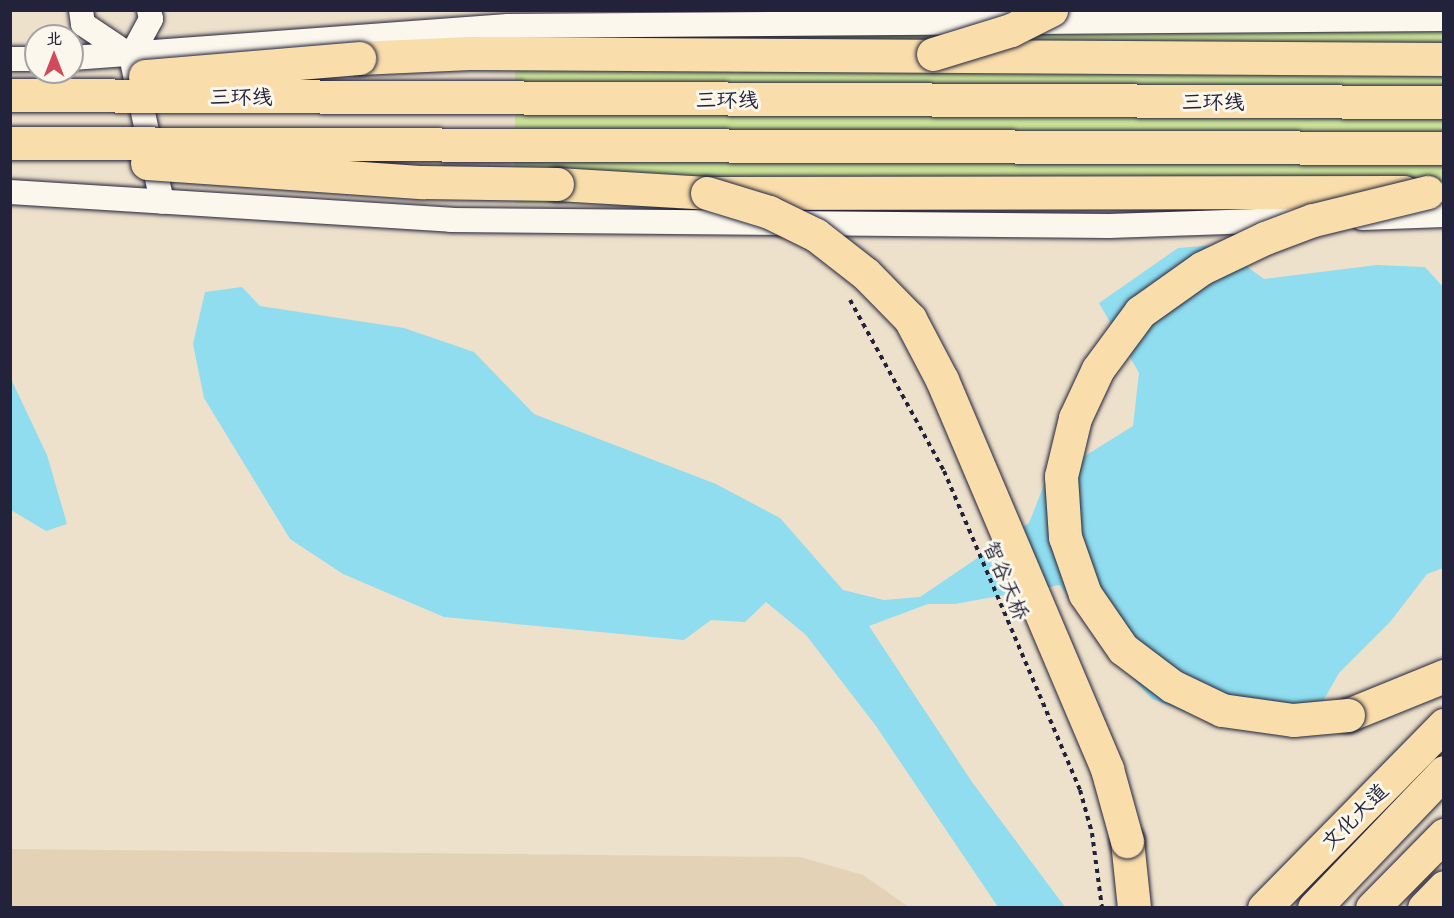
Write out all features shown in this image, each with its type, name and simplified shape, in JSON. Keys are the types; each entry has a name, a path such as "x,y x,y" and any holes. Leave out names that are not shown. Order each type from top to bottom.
{"main road":[{"path":"933,54 1011,30 1051,10"},
{"path":"10,88 358,58 470,53 933,54 1443,59"},
{"name":"三环线","path":"10,95 1443,102"},
{"path":"10,143 1443,148"},
{"path":"10,149 241,172 707,193 1438,200"},
{"path":"707,193 769,212 816,235 866,274 910,319 942,381 1107,769 1127,841 1134,908"},
{"path":"1438,200 1313,220 1202,268 1140,312 1098,369 1075,418 1061,476 1065,537 1086,594 1123,649 1172,686 1222,710 1293,720 1348,715 1443,676"},
{"name":"文化大道","path":"1264,908 1443,725"},
{"name":"文化大道","path":"1314,908 1443,772"},
{"path":"1363,856 1443,785"},
{"path":"1372,908 1443,835"},
{"path":"1424,908 1443,887"}],"street":[{"path":"162,202 131,56 150,15 174,44 194,51"},
{"path":"84,58 131,56 508,26 1443,19"},
{"path":"84,29 131,56"},
{"path":"10,192 451,220 1109,226 1313,220"}],"path":[{"name":"智谷天桥","path":"845,292 944,471 1080,790 1092,832 1102,908"}],"shaded area":[{"path":"11,849 800,857 863,875 909,907 11,907"}],"green space":[{"path":"515,29 1443,29 1443,203 515,203"}],"water":[{"path":"1217,245 1264,279 1377,265 1425,267 1443,287 1443,568 1427,574 1390,622 1339,673 1310,724 1225,727 1152,699 1098,641 1060,585 955,604 928,604 869,626 972,782 1065,907 998,907 876,726 806,635 766,602 745,622 711,620 684,640 444,617 343,574 290,539 204,398 193,344 205,292 242,287 260,306 404,328 474,352 534,414 716,484 780,518 843,590 884,600 920,597 1029,523 1046,480 1133,426 1139,373 1099,303 1178,248"},
{"path":"10,377 47,455 67,524 46,531 11,510"}]}
